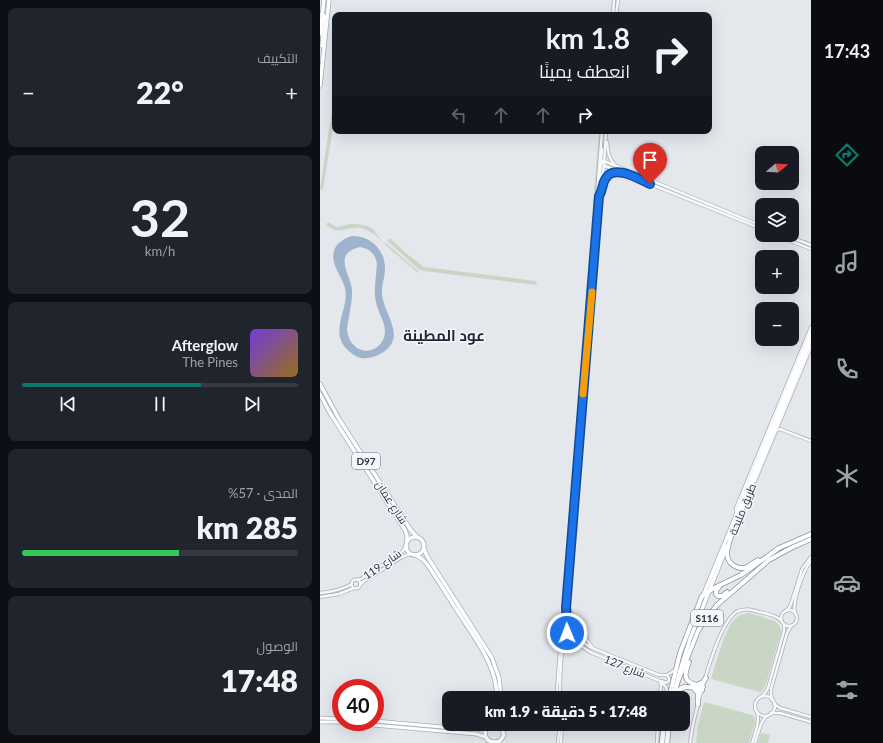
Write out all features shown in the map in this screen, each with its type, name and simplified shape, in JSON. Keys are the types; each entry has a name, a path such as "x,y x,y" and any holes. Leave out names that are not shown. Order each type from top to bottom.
{"highway":[{"name":"S116","path":"702,596 746,572 782,546 811,534"},
{"path":"731,537 727,555 734,566 739,568 747,567 762,557 769,555"},
{"name":"S116","path":"678,680 698,631 706,618 720,602 769,560 780,553 811,539"},
{"path":"728,582 716,589 718,596 722,596 757,570"},
{"path":"670,691 685,638 702,596"},
{"path":"699,688 688,681 685,671 706,618"},
{"path":"698,704 699,688 706,678"},
{"path":"676,691 678,680"},
{"path":"679,691 681,688 688,686 699,688"},
{"path":"662,743 663,731"},
{"path":"667,743 668,731"}],"main road":[{"path":"320,7 323,0"},
{"path":"320,86 323,53 323,0"},
{"path":"320,34 323,17 329,0"},
{"name":"طريق مليحة","path":"702,596 811,333"},
{"name":"طريق مليحة","path":"678,680 690,639 751,486 787,404 811,340"},
{"name":"شارع عمان","path":"320,384 343,426 410,529 417,536"},
{"name":"شارع عمان","path":"320,394 330,413 405,530 407,541"},
{"path":"497,691 494,675 485,655 427,564 416,555 410,554 407,551 407,541 410,538 417,536 424,542 424,549 427,556 492,658 497,669 500,691"},
{"path":"416,555 420,554 424,549"},
{"path":"320,718 332,719"},
{"path":"320,722 338,722 476,734 485,737 490,742 496,743 503,738 503,731"},
{"path":"384,723 442,727"},
{"path":"485,731 485,737"}],"street":[{"path":"613,12 614,0"},
{"path":"616,12 618,0"},
{"path":"560,691 563,650 566,643 578,636 577,631 569,623 566,611 605,134"},
{"path":"558,691 597,202 605,134"},
{"path":"606,134 608,156 613,163 620,168"},
{"path":"603,163 620,168 755,223"},
{"path":"603,163 755,226"},
{"path":"597,202 603,163"},
{"path":"599,196 602,192 607,176 615,172 622,172"},
{"path":"799,241 811,246"},
{"path":"794,242 811,249"},
{"path":"770,431 811,327"},
{"path":"796,380 811,347"},
{"path":"751,486 755,482 760,471 787,404"},
{"path":"779,425 780,429"},
{"path":"776,431 780,429 811,442"},
{"name":"شارع 119","path":"357,580 363,578 399,554 406,546"},
{"name":"شارع 119","path":"360,585 402,557 410,554"},
{"path":"773,616 783,613 790,606 802,569 811,557"},
{"path":"755,743 763,719 774,709 771,690 786,633 796,622 797,617 794,604 803,574 811,561"},
{"path":"357,580 360,582 360,585 358,588 354,588 352,586 353,581 357,580"},
{"name":"شارع 119","path":"320,593 338,590 352,584"},
{"name":"شارع 119","path":"320,597 339,594 354,588"},
{"path":"567,600 572,617 593,648"},
{"path":"690,743 698,704 699,688 706,678 716,646 732,615 741,610 747,609 773,616 787,626 791,626"},
{"path":"560,653 568,636 567,633 569,630 565,619 564,610"},
{"path":"786,611 795,613"},
{"path":"752,743 758,723 755,707 756,702 768,688 784,631 781,618 783,613"},
{"path":"569,630 573,628"},
{"path":"568,636 573,639"},
{"name":"شارع 127","path":"578,636 584,643 593,648 659,675 667,675"},
{"name":"شارع 127","path":"573,639 590,652 660,681 666,686"},
{"path":"668,691 666,686 661,689 660,681 666,683 668,682 669,678 667,675 675,670"},
{"path":"761,697 766,696 780,708 811,717"},
{"path":"757,712 762,715 768,715"},
{"path":"771,713 780,713 811,722"},
{"path":"560,743 561,731"},
{"path":"657,743 658,731"}],"green space":[{"path":"332,110 332,134 323,190 320,189"},
{"path":"599,134 602,134 588,294 586,294"},
{"path":"329,222 337,227 351,224 365,226 373,229 383,242 372,233 364,229 353,228 335,230 326,224"},
{"path":"390,238 424,267 536,281 537,285 424,271 418,269 387,241"},
{"path":"383,242 419,273 391,250"},
{"path":"749,613 775,621 781,630 766,684 760,692 711,679 721,646 729,628 737,617"},
{"path":"704,702 752,715 755,718 755,723 749,743 696,743 698,726"},
{"path":"761,733 770,735 768,743 758,743"}],"water":[{"path":"359,236 370,241 379,250 384,261 385,272 382,295 383,302 392,323 394,337 392,343 385,351 368,358 358,357 351,353 343,344 340,336 339,329 346,296 344,283 335,265 333,256 335,248 341,241 349,237","holes":["360,247 368,249 375,257 377,262 375,299 385,328 384,337 379,346 375,349 366,351 357,348 349,338 347,330 352,293 345,266 346,255"]}],"slow traffic":[{"path":"583,394 592,292"}],"district":[{"name":"عود المطينة","path":"444,335"}],"route":[{"path":"567,633 573,628 570,626 568,621 566,608 599,196 602,192 606,177 615,172 622,172 650,184"}]}
